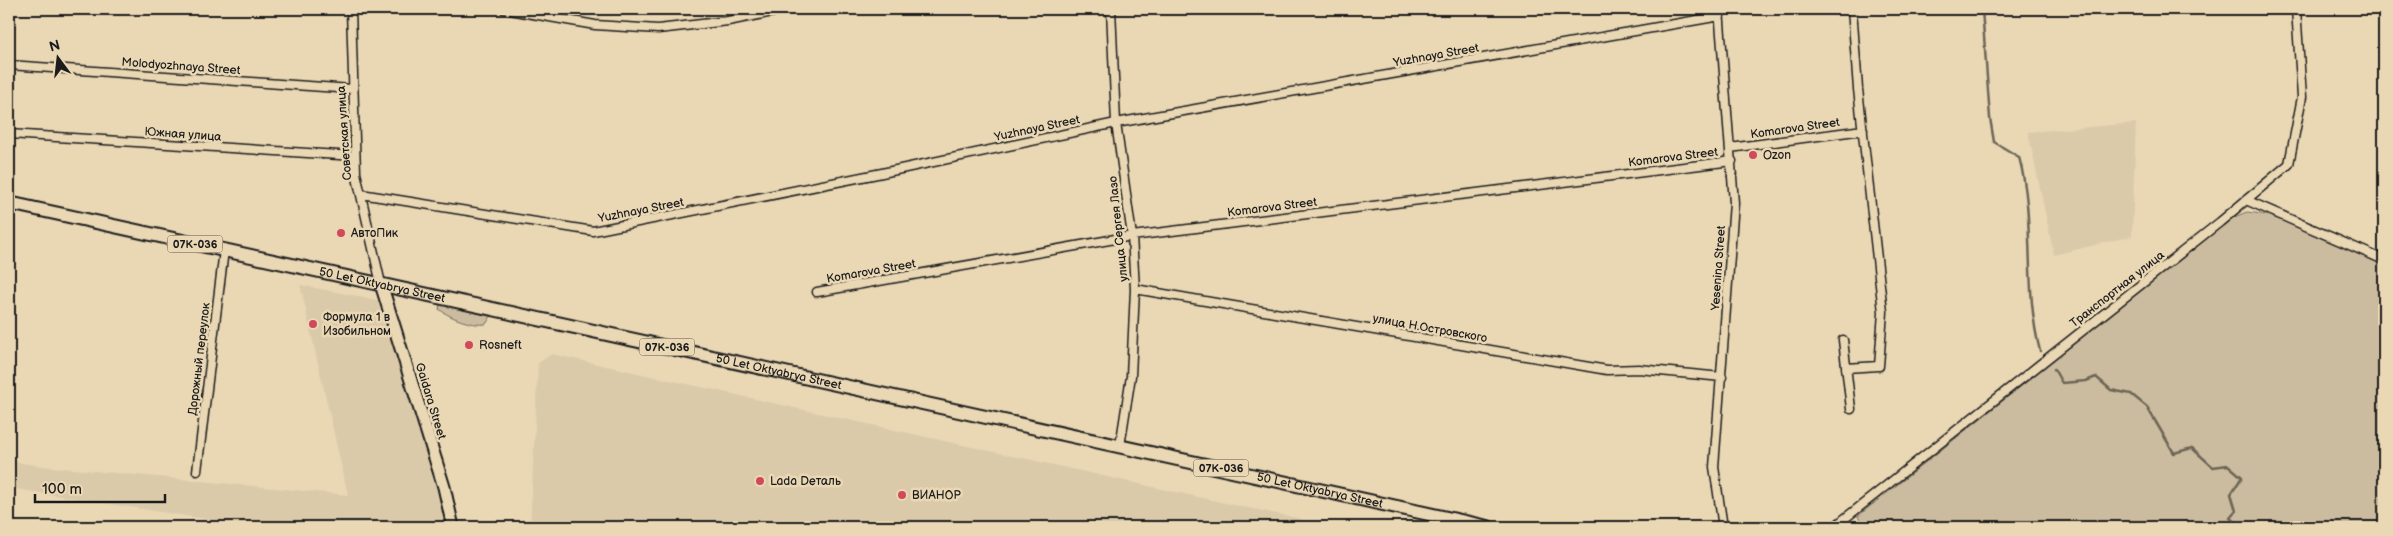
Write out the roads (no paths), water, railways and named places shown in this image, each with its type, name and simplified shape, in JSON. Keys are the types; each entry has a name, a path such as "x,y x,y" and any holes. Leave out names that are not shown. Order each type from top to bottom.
{"main road":[{"name":"50 Let Oktyabrya Street","path":"9,203 1488,527"}],"street":[{"name":"Советская улица","path":"351,9 352,90 356,156 361,194 381,284"},
{"path":"504,9 595,25 658,29 728,21 788,9"},
{"name":"улица Сергея Лазо","path":"1110,9 1116,123 1132,236 1135,289 1131,376 1120,446"},
{"path":"1846,368 1878,366 1883,312 1852,9"},
{"name":"Транспортная улица","path":"1836,527 2289,164 2302,97 2296,9"},
{"name":"Yuzhnaya Street","path":"361,194 593,231 882,173 1116,123 1719,12"},
{"name":"Yesenina Street","path":"1719,12 1734,203 1714,467 1723,527"},
{"name":"Molodyozhnaya Street","path":"9,65 352,90"},
{"name":"Kоmarova Street","path":"1730,148 1863,130"},
{"name":"Южная улица","path":"9,134 356,156"},
{"name":"Komarova Street","path":"817,292 1132,236 1732,161"},
{"path":"2246,200 2384,260"},
{"name":"Дорожный переулок","path":"197,471 224,250"},
{"name":"Gaidara Street","path":"381,284 444,487 453,527"},
{"name":"улица Н.Островского","path":"1135,289 1607,370 1639,369 1722,377"},
{"path":"1843,340 1850,408"}],"waterway":[{"path":"1982,9 1990,118 1994,142 2019,157 2024,181 2029,229 2032,303 2040,351"},
{"path":"2054,369 2062,383 2086,381 2096,377 2111,390 2131,394 2147,407 2174,453 2192,448 2213,467 2228,465 2242,477 2231,494 2236,511 2230,518 2243,527"}],"place":[{"name":"Ozon","path":"1753,155"},
{"name":"АвтоПик","path":"341,233"},
{"name":"Формула 1 в Изобильном","path":"313,324"},
{"name":"Rosneft","path":"469,345"},
{"name":"Lada Dеталь","path":"760,481"},
{"name":"ВИАНОР","path":"902,495"}]}
